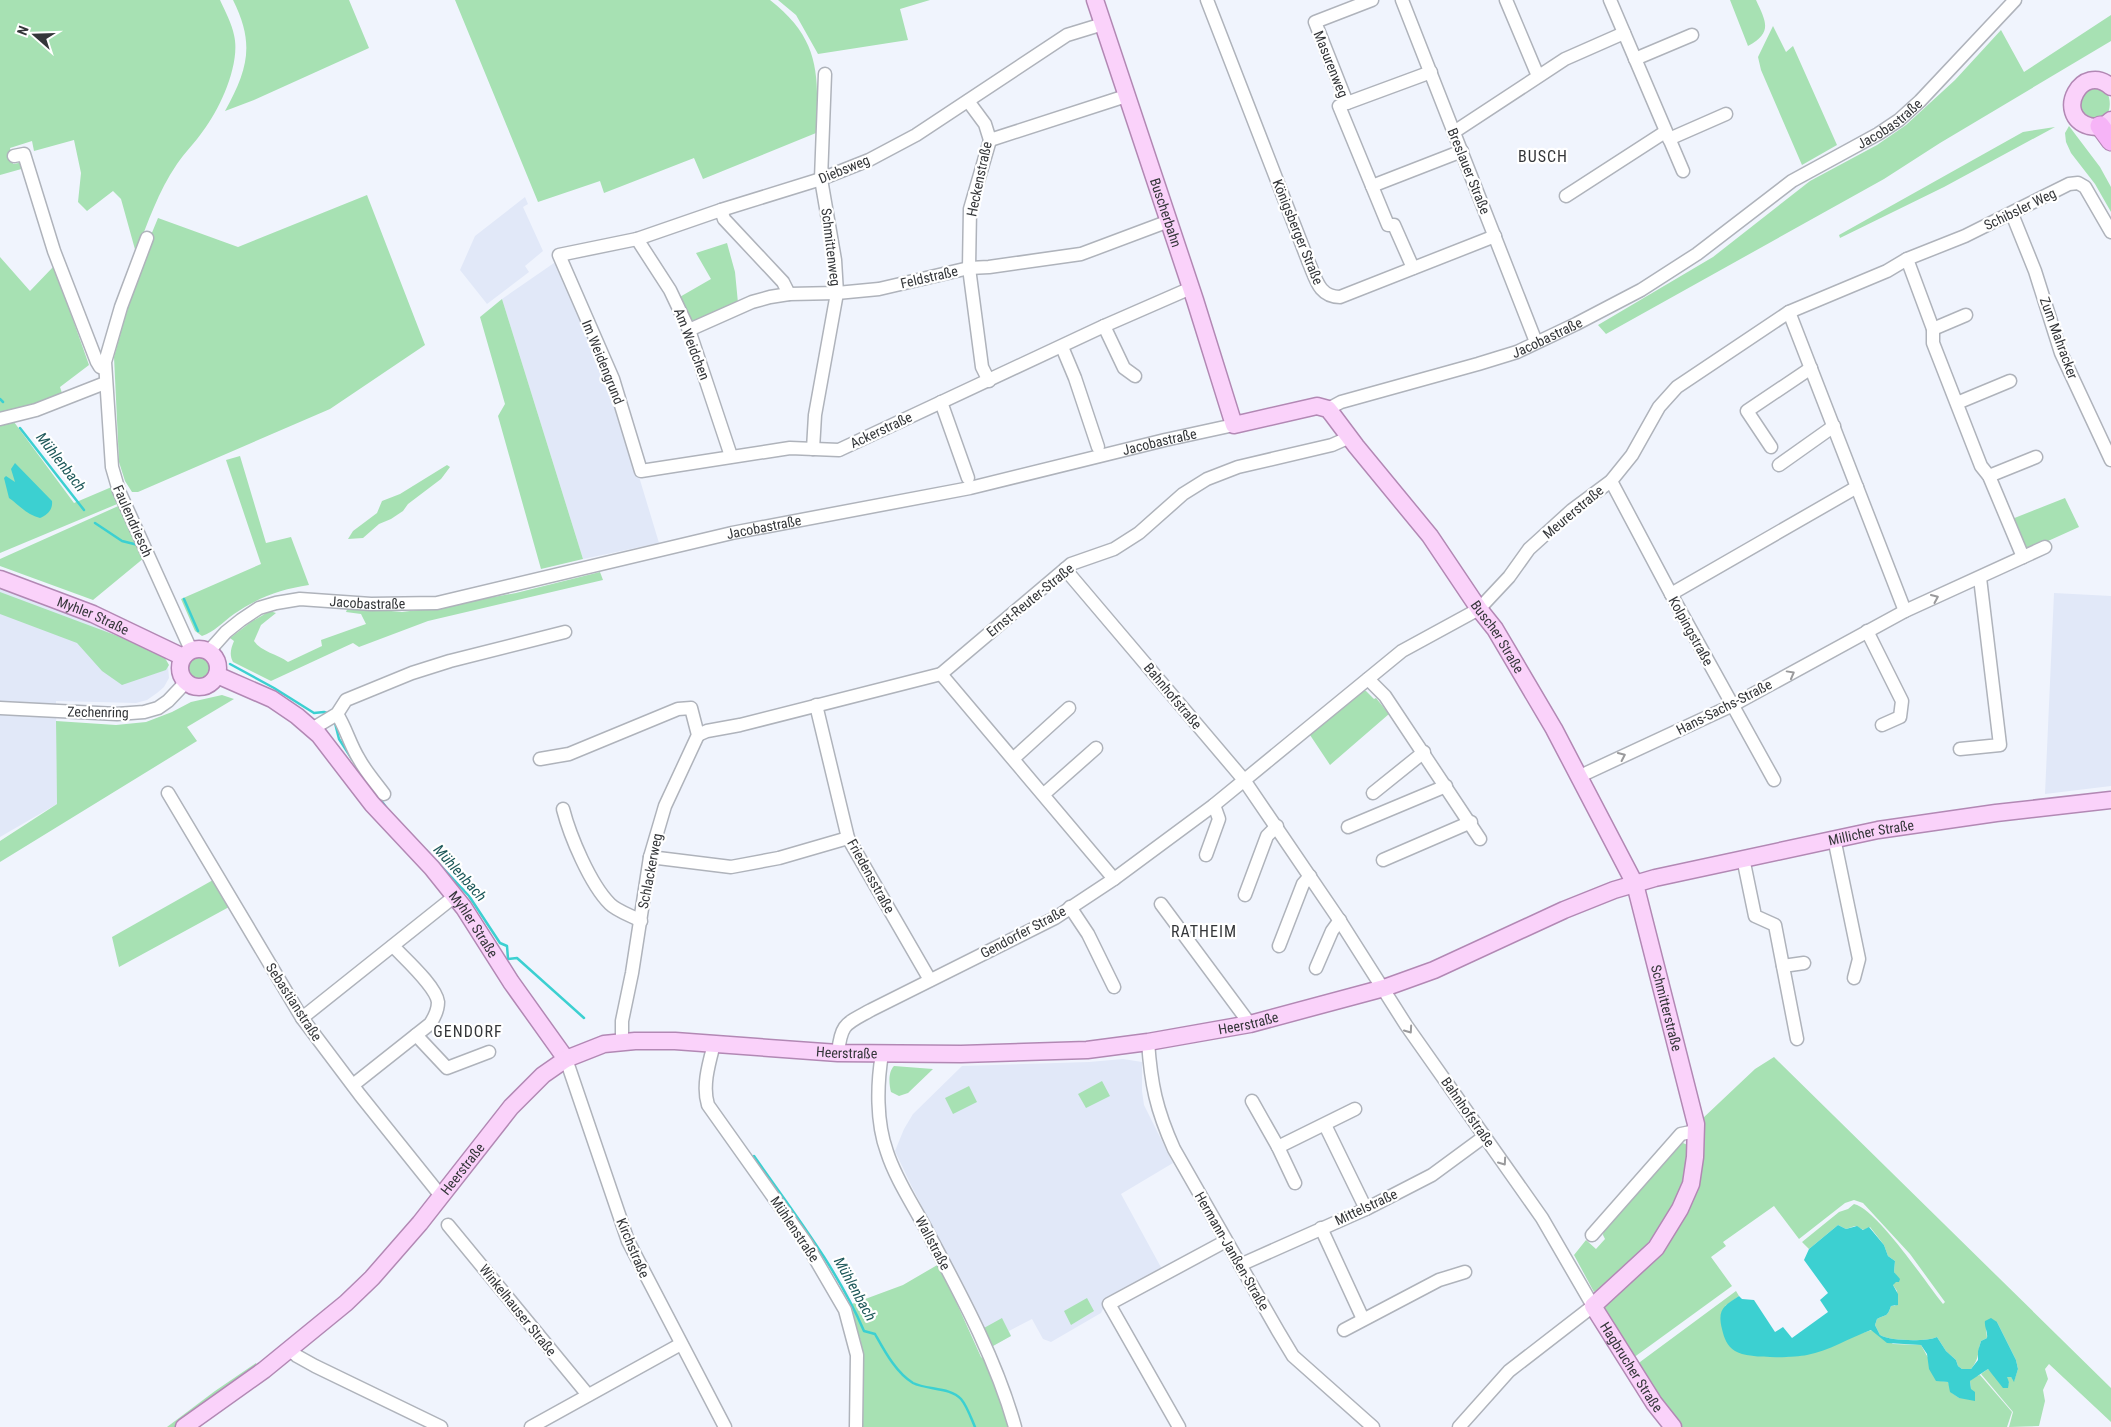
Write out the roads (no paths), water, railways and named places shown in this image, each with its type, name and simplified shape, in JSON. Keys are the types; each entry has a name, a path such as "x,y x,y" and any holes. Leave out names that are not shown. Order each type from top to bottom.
{"main road":[{"name":"Buscherbahn","path":"1095,0 1191,288 1234,425"},
{"path":"2109,126 2084,124 2077,118 2073,110 2073,96 2082,84 2088,81 2102,81 2110,84"},
{"name":"Jacobastraße","path":"1234,425 1317,406 1328,409"},
{"name":"Buscher Straße","path":"1328,409 1430,536 1479,609 1495,629 1537,698 1635,884"},
{"name":"Myhler Straße","path":"0,580 93,614 187,654"},
{"path":"200,649 209,651 217,662 217,675 213,682 202,687 195,687 186,682 180,672 180,666 187,654 200,649"},
{"name":"Myhler Straße","path":"217,675 272,699 312,729 378,810 432,868 455,896 510,982 566,1060"},
{"name":"Millicher Straße","path":"1635,884 1743,858 1878,830 1971,816 2111,800"},
{"name":"Heerstraße","path":"184,1427 264,1370 346,1303 372,1278 420,1223 527,1089 543,1075 566,1060 604,1044 675,1041 838,1053 961,1054 1087,1050 1148,1042 1250,1024 1384,988 1437,969 1564,910 1635,884"},
{"name":"Schmitterstraße","path":"1593,1306 1656,1248 1680,1209 1691,1184 1695,1156 1696,1124 1635,884"},
{"name":"Hagbrucher Straße","path":"1593,1306 1654,1403 1673,1427"}],"street":[{"name":"Königsberger Straße","path":"1207,0 1321,290 1326,295 1340,297 1495,236"},
{"name":"Masurenweg","path":"1372,0 1315,22 1347,103 1339,106 1388,225 1394,225 1413,268"},
{"name":"Breslauer Straße","path":"1402,0 1536,342"},
{"path":"1506,0 1538,76"},
{"path":"1610,0 1683,172"},
{"name":"Jacobastraße","path":"1328,409 1341,402 1517,352 1616,304 1649,285 1697,254 1792,181 1878,134 1899,120 1920,101 2015,0"},
{"name":"Diebsweg","path":"559,255 637,239 820,179 869,160 916,135 1067,35 1103,24"},
{"path":"1454,132 1565,59 1624,33"},
{"path":"1635,59 1692,35"},
{"path":"1347,103 1431,72"},
{"name":"Schmittenweg","path":"813,449 815,415 836,293 835,260 820,179 825,74"},
{"path":"990,140 1126,96"},
{"name":"Heckenstraße","path":"968,101 985,124 990,140 970,209 970,268 982,367 989,381"},
{"path":"1566,196 1667,136 1726,114"},
{"path":"1372,186 1462,151"},
{"path":"14,156 24,154 54,251 97,362 100,367 105,369"},
{"name":"Schibsler Weg","path":"1907,259 2012,214 2069,184 2078,183 2088,192 2111,232"},
{"path":"721,210 724,219 783,282 789,294"},
{"name":"Zum Mahracker","path":"2012,214 2035,270 2061,353 2111,460"},
{"name":"Feldstraße","path":"689,330 752,302 789,294 836,293 879,289 970,268 1081,254 1169,221"},
{"name":"Faulendriesch","path":"147,238 121,307 108,351 105,369 112,467 115,480 187,654"},
{"name":"Am Weidchen","path":"637,239 670,290 689,330 731,456"},
{"name":"Im Weidengrund","path":"559,255 613,379 641,471"},
{"path":"1907,259 1932,329 1933,343 1981,466 1989,476 2023,557"},
{"name":"Meurerstraße","path":"1244,780 1402,651 1479,609 1509,577 1529,550 1572,510 1611,481 1632,455 1659,407 1677,387 1789,312 1887,270 1907,259"},
{"name":"Ackerstraße","path":"641,471 790,448 839,450 1104,326 1191,288"},
{"path":"1789,312 1905,611"},
{"path":"1932,329 1966,315"},
{"path":"1104,326 1124,368 1135,376"},
{"path":"1062,347 1075,378 1098,448"},
{"path":"1771,447 1747,411 1811,368"},
{"path":"1957,403 2010,381"},
{"path":"0,419 36,410 105,383"},
{"path":"941,402 968,478"},
{"name":"Jacobastraße","path":"209,651 226,632 241,620 259,608 276,603 300,600 380,604 437,603 732,533 970,488 1234,425"},
{"path":"1779,465 1834,426"},
{"name":"Ernst-Reuter-Straße","path":"698,735 707,731 941,674 1071,564 1114,549 1139,533 1183,494 1214,475 1246,465 1332,445 1350,437"},
{"path":"1989,476 2036,457"},
{"name":"Kolpingstraße","path":"1611,481 1774,780"},
{"path":"1671,594 1857,487"},
{"name":"Hans-Sachs-Straße","path":"1578,777 1733,705 1905,611 2045,547"},
{"name":"Bahnhofstraße","path":"1065,570 1244,780 1340,920 1406,1025 1542,1218 1593,1306"},
{"path":"1960,749 2000,744 1980,578"},
{"path":"312,729 337,714 346,700 412,672 565,632"},
{"path":"1867,632 1902,701 1900,717 1882,725"},
{"path":"941,674 1014,758 1114,879"},
{"path":"1368,679 1385,696 1480,839"},
{"name":"Zechenring","path":"0,708 117,714 144,712 168,701 186,682"},
{"name":"Friedensstraße","path":"816,705 848,838 930,980"},
{"path":"540,759 569,754 678,709 691,708 698,735"},
{"path":"1014,758 1069,708"},
{"path":"337,714 344,725 359,760 384,794"},
{"name":"Schlackerweg","path":"622,1042 623,1014 641,921 650,857 665,806 698,735"},
{"path":"1044,794 1096,748"},
{"path":"1373,793 1424,752"},
{"name":"Gendorfer Straße","path":"838,1053 842,1030 848,1023 1054,918 1114,879 1214,805 1244,780"},
{"path":"1348,827 1446,786"},
{"name":"Sebastianstraße","path":"168,793 302,1018 432,1187 442,1196"},
{"path":"1206,855 1220,819 1214,805"},
{"path":"563,809 569,831 598,888 611,905 641,921"},
{"path":"1383,860 1470,822"},
{"path":"1245,894 1267,836 1277,826"},
{"path":"650,857 731,867 779,858 848,838"},
{"path":"1834,838 1859,959 1854,978"},
{"path":"1743,858 1755,916 1775,925 1797,1039"},
{"path":"1279,946 1303,884 1310,876"},
{"path":"302,1018 455,896"},
{"path":"1161,904 1250,1024"},
{"path":"1070,907 1088,934 1114,987"},
{"path":"1316,968 1332,931 1340,920"},
{"path":"353,1085 416,1035 435,1017 438,1002 434,991 393,946"},
{"path":"1783,966 1804,963"},
{"path":"416,1035 447,1068 489,1052"},
{"name":"Hermann-Janßen-Straße","path":"1148,1042 1155,1102 1164,1128 1174,1149 1293,1356 1373,1427"},
{"name":"Mühlenstraße","path":"714,1044 705,1097 708,1105 806,1243 845,1310 857,1355 856,1427"},
{"name":"Wallstraße","path":"882,1054 879,1099 886,1151 992,1362 1015,1427"},
{"name":"Kirchstraße","path":"566,1060 628,1241 725,1427"},
{"path":"1252,1101 1295,1183"},
{"path":"1278,1148 1355,1109"},
{"path":"1325,1125 1366,1208"},
{"path":"1592,1235 1681,1134 1696,1131"},
{"name":"Mittelstraße","path":"1240,1265 1366,1208 1432,1175 1485,1136"},
{"name":"Winkelhauser Straße","path":"448,1225 588,1395"},
{"path":"1321,1228 1363,1319"},
{"path":"1179,1427 1110,1304 1226,1240"},
{"path":"1344,1330 1439,1280 1465,1272"},
{"path":"1459,1427 1509,1372 1593,1306"},
{"path":"531,1427 681,1344"},
{"path":"289,1349 315,1366 441,1427"}],"water":[{"path":"15,463 52,501 50,510 43,517 31,515 9,498 4,478 6,476 15,482 11,469"},
{"path":"1838,1225 1846,1229 1857,1226 1863,1230 1869,1227 1884,1245 1888,1256 1895,1261 1894,1272 1900,1279 1899,1282 1893,1285 1898,1294 1898,1305 1891,1306 1886,1315 1877,1319 1875,1325 1880,1335 1892,1339 1908,1340 1925,1340 1937,1337 1946,1351 1956,1360 1958,1366 1962,1369 1971,1369 1978,1360 1981,1341 1987,1338 1985,1321 1991,1318 1997,1322 2016,1360 2018,1369 2014,1382 2011,1377 2007,1377 2009,1382 2008,1388 2003,1388 1988,1369 1970,1381 1971,1389 1975,1392 1975,1401 1959,1398 1950,1392 1948,1382 1936,1381 1929,1369 1927,1354 1921,1345 1887,1343 1871,1330 1823,1351 1800,1356 1759,1357 1741,1354 1732,1349 1724,1336 1720,1317 1723,1309 1739,1296 1742,1299 1754,1300 1775,1332 1783,1327 1792,1338 1828,1312 1820,1300 1828,1293 1804,1260 1809,1249"}],"waterway":[{"name":"Mühlenbach","path":"0,399 3,402"},
{"name":"Mühlenbach","path":"20,428 84,510"},
{"name":"Mühlenbach","path":"95,523 122,541 138,545"},
{"name":"Mühlenbach","path":"184,599 198,631"},
{"name":"Mühlenbach","path":"230,664 314,713 324,712 330,714"},
{"name":"Mühlenbach","path":"335,723 339,739 352,759"},
{"name":"Mühlenbach","path":"378,796 388,810"},
{"name":"Mühlenbach","path":"426,850 469,896 500,943 507,946 508,959 517,958 584,1018"},
{"name":"Mühlenbach","path":"754,1156 828,1263 864,1331 875,1334 886,1354 907,1379 925,1387 951,1392 961,1399 975,1427"}],"district":[{"name":"BUSCH","path":"1543,156"},
{"name":"RATHEIM","path":"1204,931"},
{"name":"GENDORF","path":"468,1031"}]}
